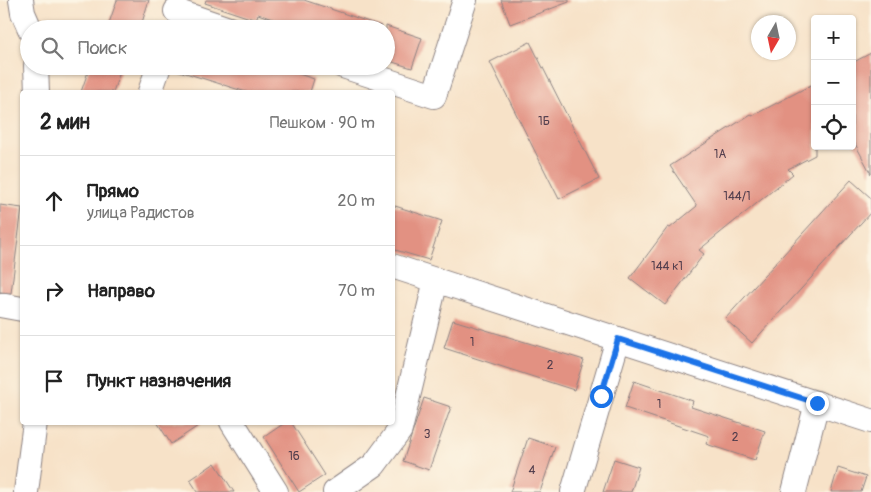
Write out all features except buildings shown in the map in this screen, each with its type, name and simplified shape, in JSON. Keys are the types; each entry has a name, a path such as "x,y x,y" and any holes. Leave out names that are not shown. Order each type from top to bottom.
{"street":[{"path":"21,0 26,20"},
{"path":"370,75 434,96 465,0"},
{"path":"176,13 199,20"},
{"path":"36,75 37,90"},
{"path":"151,90 155,75"},
{"path":"395,267 871,421"},
{"path":"335,492 374,465 400,430 436,280"},
{"path":"0,306 20,309"},
{"path":"573,492 618,339"},
{"path":"794,492 817,403"},
{"path":"26,492 35,425"},
{"path":"234,425 276,492"}],"route":[{"path":"601,396 618,339 817,403"}]}
